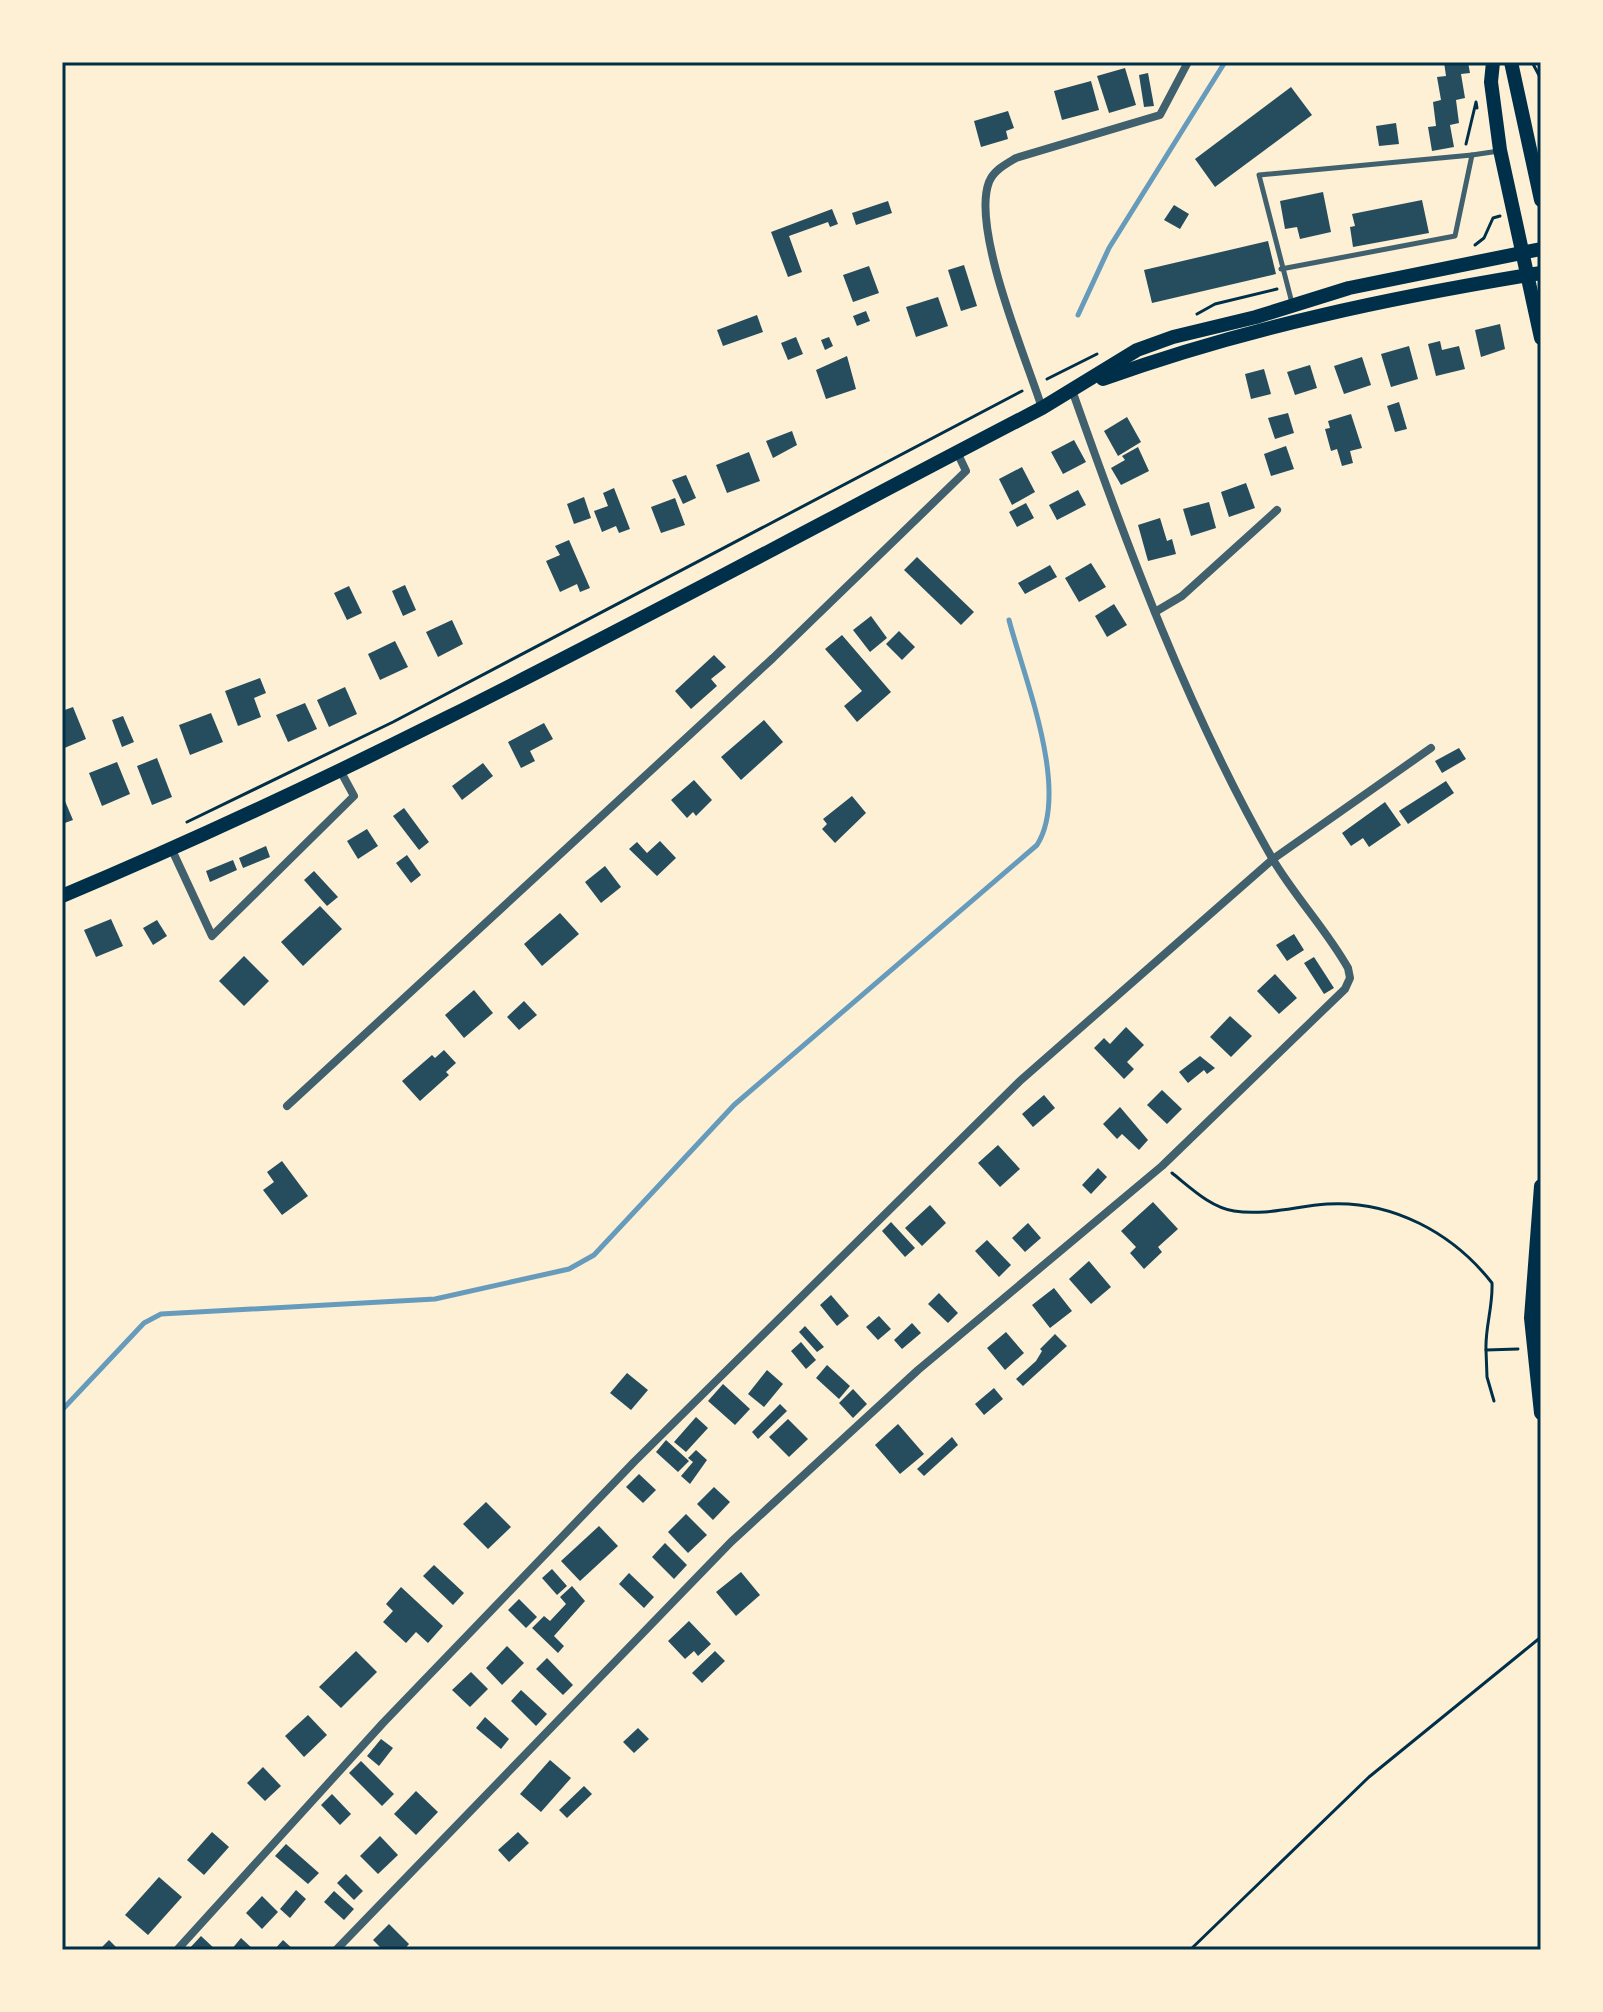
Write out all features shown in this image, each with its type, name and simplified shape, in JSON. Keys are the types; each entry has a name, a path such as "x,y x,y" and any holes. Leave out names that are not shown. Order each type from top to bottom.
{"main road":[{"path":"1493,62 1491,82 1500,150 1521,252 1534,274 1541,338"},
{"path":"1511,62 1541,200"},
{"path":"62,896 172,850 341,772 1042,408 1137,350 1349,288 1541,249"},
{"path":"1072,390 1186,350 1300,322 1534,274"},
{"path":"1541,1186 1532,1290 1541,1413"}],"street":[{"path":"1042,408 989,245 989,182 1001,166 1016,158 1160,115 1188,62"},
{"path":"336,1950 731,1542 918,1370 1162,1166 1345,989 1350,978 1341,957 1273,859 1155,612 1072,390"},
{"path":"287,1106 773,658 966,471 957,452"},
{"path":"1155,612 1182,596 1277,510"},
{"path":"177,1950 383,1723 678,1418 1021,1080 1273,859 1431,748"},
{"path":"172,850 212,936 354,796 341,772"}],"lane":[{"path":"1300,322 1281,269 1259,175 1500,150"},
{"path":"1281,269 1455,236 1472,155"}],"path":[{"path":"1532,62 1541,79"},
{"path":"1162,1166 1211,1204 1235,1211 1325,1204 1378,1206 1452,1240 1492,1283 1493,1309 1485,1334 1487,1377 1494,1401"},
{"path":"1486,1350 1537,1348"},
{"path":"1190,1950 1369,1777 1541,1637"}],"building":[{"path":"1444,62 1468,62 1470,73 1461,74 1465,98 1456,100 1459,123 1450,125 1454,147 1432,151 1428,127 1436,126 1433,102 1441,100 1437,77 1446,76"},
{"path":"1125,68 1136,105 1109,113 1097,76"},
{"path":"1148,73 1154,106 1144,107 1139,75"},
{"path":"1091,81 1099,110 1062,120 1054,91"},
{"path":"1291,87 1312,115 1215,187 1195,159"},
{"path":"1008,111 1014,128 1006,131 1008,139 981,147 974,121"},
{"path":"1396,123 1399,144 1379,146 1376,126"},
{"path":"1323,192 1331,232 1300,239 1297,227 1285,229 1280,201"},
{"path":"1422,200 1429,233 1353,247 1350,227 1355,226 1352,214"},
{"path":"888,201 892,213 856,225 852,213"},
{"path":"1174,205 1189,214 1180,229 1164,220"},
{"path":"832,209 838,224 830,227 828,222 789,236 802,272 788,277 771,232"},
{"path":"1268,241 1276,274 1152,303 1144,270"},
{"path":"964,265 977,306 961,311 948,270"},
{"path":"869,266 879,293 853,302 843,275"},
{"path":"938,297 948,326 916,337 906,307"},
{"path":"866,311 870,321 857,326 853,316"},
{"path":"757,315 763,332 723,346 717,330"},
{"path":"1500,324 1505,349 1481,357 1475,330"},
{"path":"796,337 803,354 788,360 781,343"},
{"path":"829,337 833,346 825,350 821,340"},
{"path":"1440,341 1442,350 1459,346 1465,369 1436,376 1428,344"},
{"path":"1409,346 1418,379 1391,387 1381,354"},
{"path":"847,356 856,389 826,399 816,370"},
{"path":"1362,357 1371,385 1344,394 1334,366"},
{"path":"1310,365 1317,388 1295,395 1287,372"},
{"path":"1264,369 1271,394 1251,399 1245,374"},
{"path":"1399,402 1407,429 1395,432 1387,406"},
{"path":"1288,413 1294,433 1275,439 1268,418"},
{"path":"1351,414 1362,448 1350,451 1353,463 1342,466 1337,449 1331,451 1325,429 1330,428 1328,421"},
{"path":"1127,417 1141,442 1118,456 1104,431"},
{"path":"792,431 797,445 773,458 766,441"},
{"path":"1074,440 1086,462 1063,474 1051,452"},
{"path":"1286,446 1294,469 1271,476 1264,454"},
{"path":"1138,447 1149,471 1121,485 1111,468 1125,460 1122,456"},
{"path":"749,452 760,481 727,493 716,465"},
{"path":"1022,467 1035,492 1012,505 999,479"},
{"path":"686,475 696,498 683,504 672,480"},
{"path":"1246,483 1255,508 1229,517 1221,492"},
{"path":"614,488 630,529 619,533 616,526 602,532 594,511 608,506 603,493"},
{"path":"1078,490 1086,505 1057,520 1049,505"},
{"path":"584,497 591,518 574,524 567,504"},
{"path":"675,498 685,525 661,533 651,507"},
{"path":"1209,502 1216,528 1191,536 1183,509"},
{"path":"1026,503 1034,518 1017,527 1009,512"},
{"path":"1160,518 1167,541 1172,539 1176,554 1148,561 1138,525"},
{"path":"569,540 590,588 580,592 577,584 560,592 546,561 560,555 555,546"},
{"path":"917,557 974,612 961,625 904,570"},
{"path":"1091,563 1106,587 1079,602 1065,578"},
{"path":"1050,565 1057,577 1025,594 1018,583"},
{"path":"405,585 416,610 403,616 392,591"},
{"path":"349,586 362,613 347,620 334,593"},
{"path":"1114,604 1127,625 1107,637 1095,616"},
{"path":"871,616 887,638 870,652 853,630"},
{"path":"452,620 463,644 438,657 426,632"},
{"path":"899,631 915,647 902,660 886,644"},
{"path":"842,635 891,692 857,722 844,706 862,691 825,649"},
{"path":"395,641 408,667 380,680 368,654"},
{"path":"714,655 726,667 711,679 717,686 691,709 675,691"},
{"path":"260,678 266,693 254,698 261,717 238,726 225,691"},
{"path":"345,687 357,714 329,727 317,700"},
{"path":"305,703 317,729 288,742 276,715"},
{"path":"73,707 86,739 62,749 62,711"},
{"path":"211,713 223,742 190,755 179,725"},
{"path":"123,716 134,742 122,747 112,720"},
{"path":"764,720 783,742 741,780 721,757"},
{"path":"544,723 553,739 530,751 535,761 521,768 508,742"},
{"path":"1459,748 1466,759 1442,773 1435,761"},
{"path":"157,758 172,797 152,805 137,766"},
{"path":"117,762 130,794 102,806 89,773"},
{"path":"483,763 493,776 462,800 452,786"},
{"path":"694,780 712,800 696,816 693,812 687,818 671,800"},
{"path":"1446,781 1454,793 1408,824 1399,811"},
{"path":"62,794 73,820 62,824"},
{"path":"852,796 866,813 835,843 822,829 827,824 823,819"},
{"path":"1385,802 1401,825 1369,847 1363,838 1351,846 1342,833"},
{"path":"404,808 429,842 419,850 393,816"},
{"path":"367,829 378,846 358,859 347,841"},
{"path":"660,841 676,858 657,876 629,849 637,842 647,853"},
{"path":"266,846 270,857 243,868 239,858"},
{"path":"407,855 421,875 411,883 396,863"},
{"path":"233,860 237,870 210,882 206,871"},
{"path":"605,866 621,887 601,903 585,882"},
{"path":"314,871 338,897 327,906 304,880"},
{"path":"320,906 342,929 303,966 281,942"},
{"path":"560,913 579,934 542,966 524,944"},
{"path":"111,919 123,946 96,957 84,930"},
{"path":"157,920 167,936 153,945 143,928"},
{"path":"1294,934 1304,950 1287,961 1276,945"},
{"path":"244,956 269,981 244,1006 219,981"},
{"path":"1314,957 1334,988 1324,994 1304,963"},
{"path":"1275,974 1297,998 1279,1014 1257,991"},
{"path":"474,990 493,1013 464,1038 445,1015"},
{"path":"524,1001 537,1015 519,1030 507,1017"},
{"path":"1230,1016 1252,1036 1231,1057 1210,1037"},
{"path":"1126,1027 1144,1045 1127,1062 1134,1069 1124,1079 1094,1048 1104,1038 1110,1044"},
{"path":"444,1050 456,1063 446,1072 449,1075 420,1101 402,1081 432,1055 435,1058"},
{"path":"1200,1056 1215,1068 1207,1074 1204,1070 1188,1083 1179,1072"},
{"path":"1162,1090 1182,1109 1167,1124 1147,1105"},
{"path":"1044,1095 1055,1108 1033,1127 1022,1114"},
{"path":"1120,1107 1148,1140 1139,1150 1122,1134 1117,1139 1103,1124"},
{"path":"998,1145 1020,1169 1000,1187 978,1163"},
{"path":"282,1161 308,1196 282,1215 263,1190 274,1182 267,1172"},
{"path":"1098,1168 1107,1177 1091,1194 1082,1185"},
{"path":"1153,1202 1178,1229 1158,1247 1162,1252 1144,1269 1130,1253 1136,1247 1121,1231"},
{"path":"930,1205 946,1223 922,1246 905,1228"},
{"path":"891,1222 915,1248 905,1257 882,1231"},
{"path":"1028,1223 1041,1238 1025,1252 1012,1238"},
{"path":"987,1240 1011,1265 999,1277 975,1251"},
{"path":"1089,1261 1111,1287 1091,1304 1069,1279"},
{"path":"1054,1288 1072,1311 1050,1328 1032,1305"},
{"path":"939,1293 958,1313 948,1323 928,1304"},
{"path":"831,1295 849,1316 837,1326 820,1305"},
{"path":"879,1316 891,1329 878,1340 866,1327"},
{"path":"912,1323 921,1333 902,1349 894,1340"},
{"path":"805,1326 824,1347 817,1352 799,1332"},
{"path":"1006,1332 1024,1353 1005,1370 987,1348"},
{"path":"1055,1334 1067,1346 1023,1386 1016,1379 1036,1361 1042,1351 1040,1349"},
{"path":"801,1342 816,1360 806,1369 791,1351"},
{"path":"827,1365 850,1386 839,1399 816,1378"},
{"path":"767,1370 783,1384 764,1407 748,1394"},
{"path":"627,1373 648,1390 631,1410 610,1393"},
{"path":"723,1384 750,1409 735,1425 708,1401"},
{"path":"994,1388 1003,1399 984,1415 975,1404"},
{"path":"853,1389 867,1404 853,1418 839,1403"},
{"path":"780,1404 787,1411 758,1439 752,1432"},
{"path":"696,1417 708,1428 686,1452 674,1442"},
{"path":"788,1419 808,1439 789,1457 769,1437"},
{"path":"898,1424 924,1454 900,1474 875,1445"},
{"path":"952,1437 958,1445 924,1476 917,1469"},
{"path":"666,1440 689,1461 678,1472 656,1452"},
{"path":"696,1450 707,1460 690,1484 681,1476 693,1462 688,1458"},
{"path":"639,1474 656,1490 643,1503 626,1487"},
{"path":"714,1487 730,1502 713,1520 697,1504"},
{"path":"486,1502 511,1527 488,1549 463,1524"},
{"path":"686,1514 707,1535 688,1553 668,1532"},
{"path":"599,1526 618,1546 580,1581 561,1561"},
{"path":"665,1543 687,1565 674,1579 652,1557"},
{"path":"434,1565 464,1593 453,1605 423,1576"},
{"path":"552,1569 567,1586 557,1595 542,1578"},
{"path":"741,1572 760,1595 736,1616 716,1592"},
{"path":"629,1573 654,1597 644,1608 619,1584"},
{"path":"572,1586 585,1601 554,1636 564,1646 558,1653 532,1628 544,1616 550,1621 566,1604 560,1597"},
{"path":"401,1587 443,1626 428,1643 416,1632 406,1643 383,1622 393,1611 386,1604"},
{"path":"519,1599 537,1617 526,1628 508,1610"},
{"path":"689,1621 711,1644 698,1656 694,1651 685,1659 668,1641"},
{"path":"507,1646 524,1663 502,1685 486,1668"},
{"path":"356,1651 377,1672 341,1708 319,1687"},
{"path":"715,1651 725,1661 702,1683 692,1673"},
{"path":"547,1658 573,1685 563,1695 536,1669"},
{"path":"471,1672 488,1689 470,1707 452,1690"},
{"path":"521,1690 547,1714 536,1726 511,1701"},
{"path":"308,1715 327,1735 304,1757 285,1736"},
{"path":"485,1717 509,1739 501,1749 476,1728"},
{"path":"638,1728 649,1739 634,1753 623,1742"},
{"path":"381,1739 393,1748 379,1766 367,1756"},
{"path":"550,1760 571,1778 541,1812 520,1794"},
{"path":"361,1761 394,1794 382,1806 349,1773"},
{"path":"263,1767 281,1786 265,1801 247,1783"},
{"path":"584,1786 592,1794 567,1818 559,1810"},
{"path":"416,1791 438,1812 416,1835 394,1814"},
{"path":"332,1794 351,1814 340,1825 321,1805"},
{"path":"212,1832 229,1847 204,1875 187,1860"},
{"path":"518,1832 529,1843 509,1862 498,1850"},
{"path":"380,1836 398,1855 378,1874 360,1856"},
{"path":"286,1844 319,1873 308,1884 275,1856"},
{"path":"346,1874 363,1891 354,1900 337,1883"},
{"path":"159,1877 182,1897 148,1935 125,1915"},
{"path":"296,1890 306,1899 290,1918 280,1909"},
{"path":"334,1891 354,1909 344,1920 324,1902"},
{"path":"262,1896 278,1912 262,1929 246,1913"},
{"path":"389,1924 409,1944 404,1950 383,1950 373,1940"},
{"path":"201,1936 216,1950 188,1950"},
{"path":"241,1938 254,1950 231,1950"},
{"path":"109,1940 119,1950 99,1950"},
{"path":"283,1940 294,1950 274,1950"}],"waterway":[{"path":"1078,315 1109,248 1225,62"},
{"path":"62,1410 144,1323 161,1314 435,1299 569,1269 594,1255 734,1105 1037,845 1046,822 1049,795 1047,765 1033,702 1009,620"}]}
